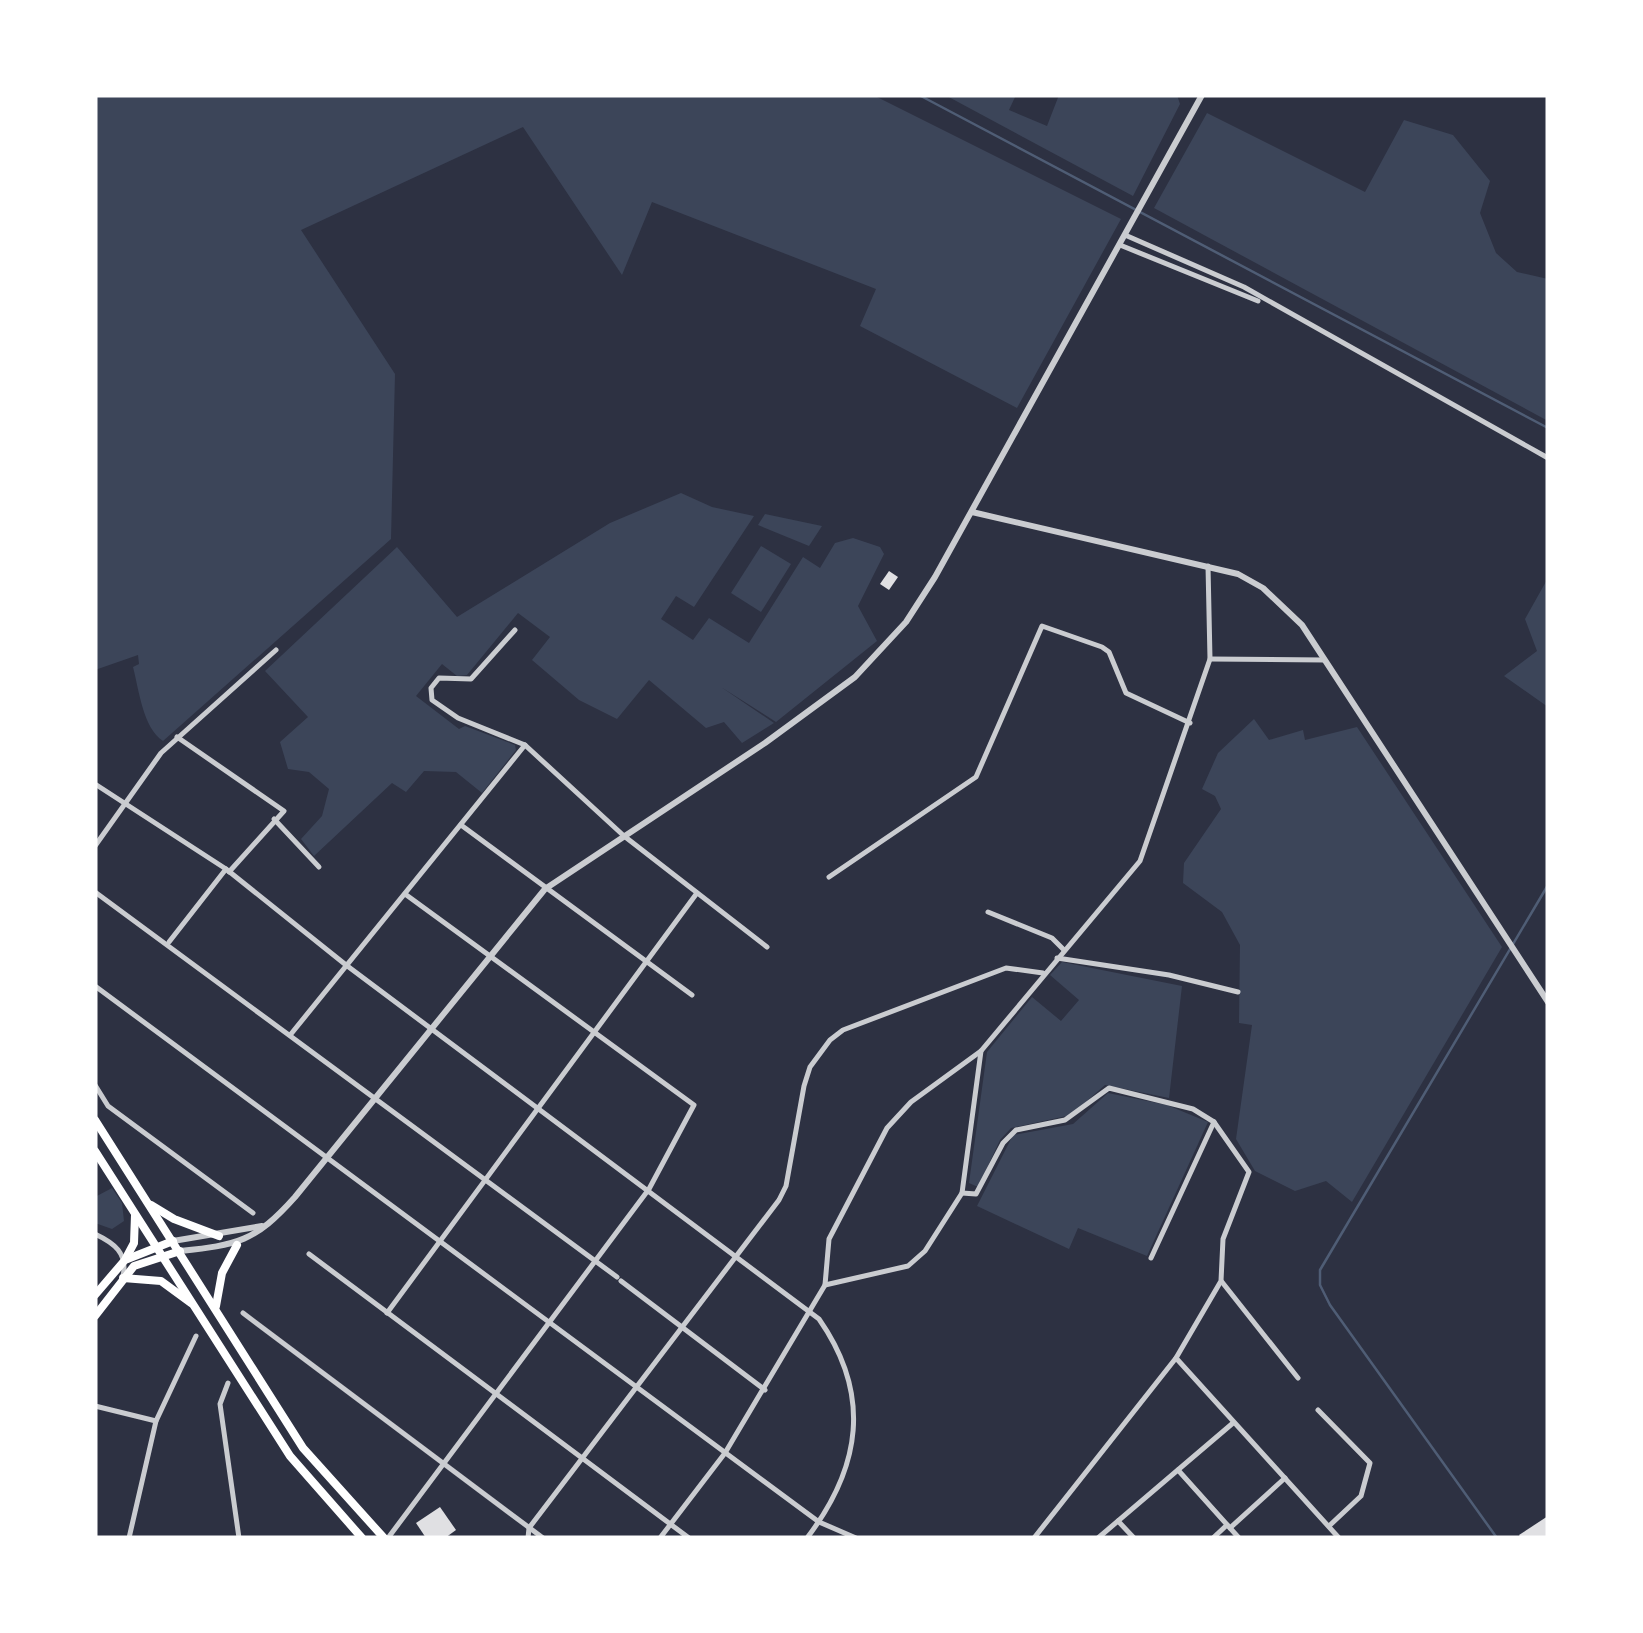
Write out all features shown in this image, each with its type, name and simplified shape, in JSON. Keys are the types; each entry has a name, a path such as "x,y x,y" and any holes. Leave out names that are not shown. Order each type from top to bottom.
{"main road":[{"path":"96,1124 216,1306 303,1448 386,1538"},
{"path":"95,1150 290,1456 362,1538"},
{"path":"148,1202 174,1219 220,1236"},
{"path":"95,1295 134,1243 134,1210"},
{"path":"125,1260 173,1241"},
{"path":"216,1306 222,1273 237,1245"},
{"path":"95,1316 134,1266 180,1251"},
{"path":"122,1278 161,1281 200,1310"}],"street":[{"path":"180,1251 237,1245 268,1224 328,1159 546,888 856,677 906,622 972,512 1202,95"},
{"path":"1123,234 1244,288 1264,303 1548,458"},
{"path":"1117,244 1239,297 1264,303"},
{"path":"972,512 1208,566 1238,574 1263,588 1302,625 1548,1002"},
{"path":"660,1538 725,1453 825,1285 828,1239 887,1128 911,1102 981,1051 1140,861 1210,658 1208,566"},
{"path":"829,877 976,777 1042,626 1102,647 1108,652 1126,693 1190,724"},
{"path":"515,630 471,679 461,682 444,675 430,694 446,712 524,745 624,836 767,947"},
{"path":"95,846 176,736 276,650"},
{"path":"1210,658 1324,660"},
{"path":"168,942 227,870 284,811 176,736"},
{"path":"291,1034 524,745"},
{"path":"95,784 227,870 346,965 810,1312 840,1354 856,1418 843,1484 807,1538"},
{"path":"274,820 319,868"},
{"path":"461,825 692,994"},
{"path":"95,892 168,942 765,1390"},
{"path":"387,1312 698,893"},
{"path":"386,1538 445,1466 649,1189 694,1106 404,894"},
{"path":"988,912 1052,938 1064,950"},
{"path":"1057,958 1169,975 1238,992"},
{"path":"528,1538 529,1528 638,1388 786,1186 804,1086 810,1067 830,1040 844,1030 1006,968 1045,973"},
{"path":"95,986 819,1522 856,1538"},
{"path":"825,1285 912,1264 962,1193 981,1051"},
{"path":"95,1086 108,1106 253,1213"},
{"path":"962,1193 976,1194 1003,1144 1016,1130 1065,1120 1109,1088 1194,1109 1214,1122 1249,1172 1223,1238 1221,1281 1176,1358 1034,1538"},
{"path":"1151,1258 1214,1122"},
{"path":"173,1241 220,1236 268,1224"},
{"path":"95,1234 117,1247 125,1260 122,1278"},
{"path":"309,1254 689,1538"},
{"path":"1221,1281 1298,1378"},
{"path":"243,1313 543,1538"},
{"path":"129,1538 156,1421 196,1336"},
{"path":"1176,1358 1339,1538"},
{"path":"228,1383 220,1404 239,1538"},
{"path":"95,1406 156,1421"},
{"path":"1318,1410 1370,1464 1361,1496 1328,1526"},
{"path":"1098,1538 1234,1422"},
{"path":"1178,1470 1239,1538"},
{"path":"1214,1538 1285,1478"},
{"path":"1118,1521 1134,1538"},
{"path":"1040,1531 1046,1538"}],"shaded area":[{"path":"95,95 873,95 1121,219 1017,408 860,326 876,289 652,202 622,275 523,127 301,230 395,374 391,539 163,741 151,727 143,708 133,667 139,664 138,655 95,670"},
{"path":"945,95 1016,95 1009,110 1047,126 1059,95 1177,95 1180,104 1133,196"},
{"path":"1207,113 1365,192 1404,120 1453,135 1490,181 1480,213 1496,253 1517,272 1548,279 1548,421 1154,208"},
{"path":"681,493 712,507 754,516 694,607 676,596 661,619 693,640 709,618 749,643 803,557 820,568 835,543 853,538 880,547 884,554 858,606 877,641 776,722 721,687 774,723 742,743 724,722 706,728 649,680 617,719 579,700 532,660 550,637 518,613 467,675 457,676 442,664 416,696 459,729 465,726 515,745 516,750 482,793 456,772 424,771 406,792 392,783 314,856 301,839 322,816 329,789 309,772 288,769 280,742 308,717 265,671 397,547 457,617 610,523"},
{"path":"765,514 822,526 809,546 758,525"},
{"path":"761,546 791,564 761,612 731,593"},
{"path":"1548,578 1548,707 1504,676 1537,651 1525,619"},
{"path":"1254,719 1269,740 1303,730 1305,740 1357,727 1502,947 1352,1202 1326,1181 1295,1191 1255,1171 1236,1139 1252,1025 1239,1023 1240,945 1222,912 1183,883 1184,863 1221,809 1215,796 1202,789 1218,753"},
{"path":"1062,962 1182,986 1169,1098 1105,1085 1071,1115 1011,1128 1000,1140 978,1187 969,1183 987,1052 1032,997 1061,1021 1079,1000 1050,975"},
{"path":"1108,1093 1167,1105 1208,1122 1147,1256 1078,1228 1069,1249 977,1206 1013,1135 1073,1124"},
{"path":"112,1188 122,1203 124,1221 112,1229 95,1223 95,1197"}],"building":[{"path":"889,571 898,577 889,590 880,584"},
{"path":"440,1507 456,1530 445,1538 426,1538 416,1523"},
{"path":"1548,1516 1548,1538 1521,1538 1519,1535"}],"waterway":[{"path":"919,95 1548,428"},
{"path":"1497,1538 1330,1305 1320,1285 1320,1270 1548,885"}]}
